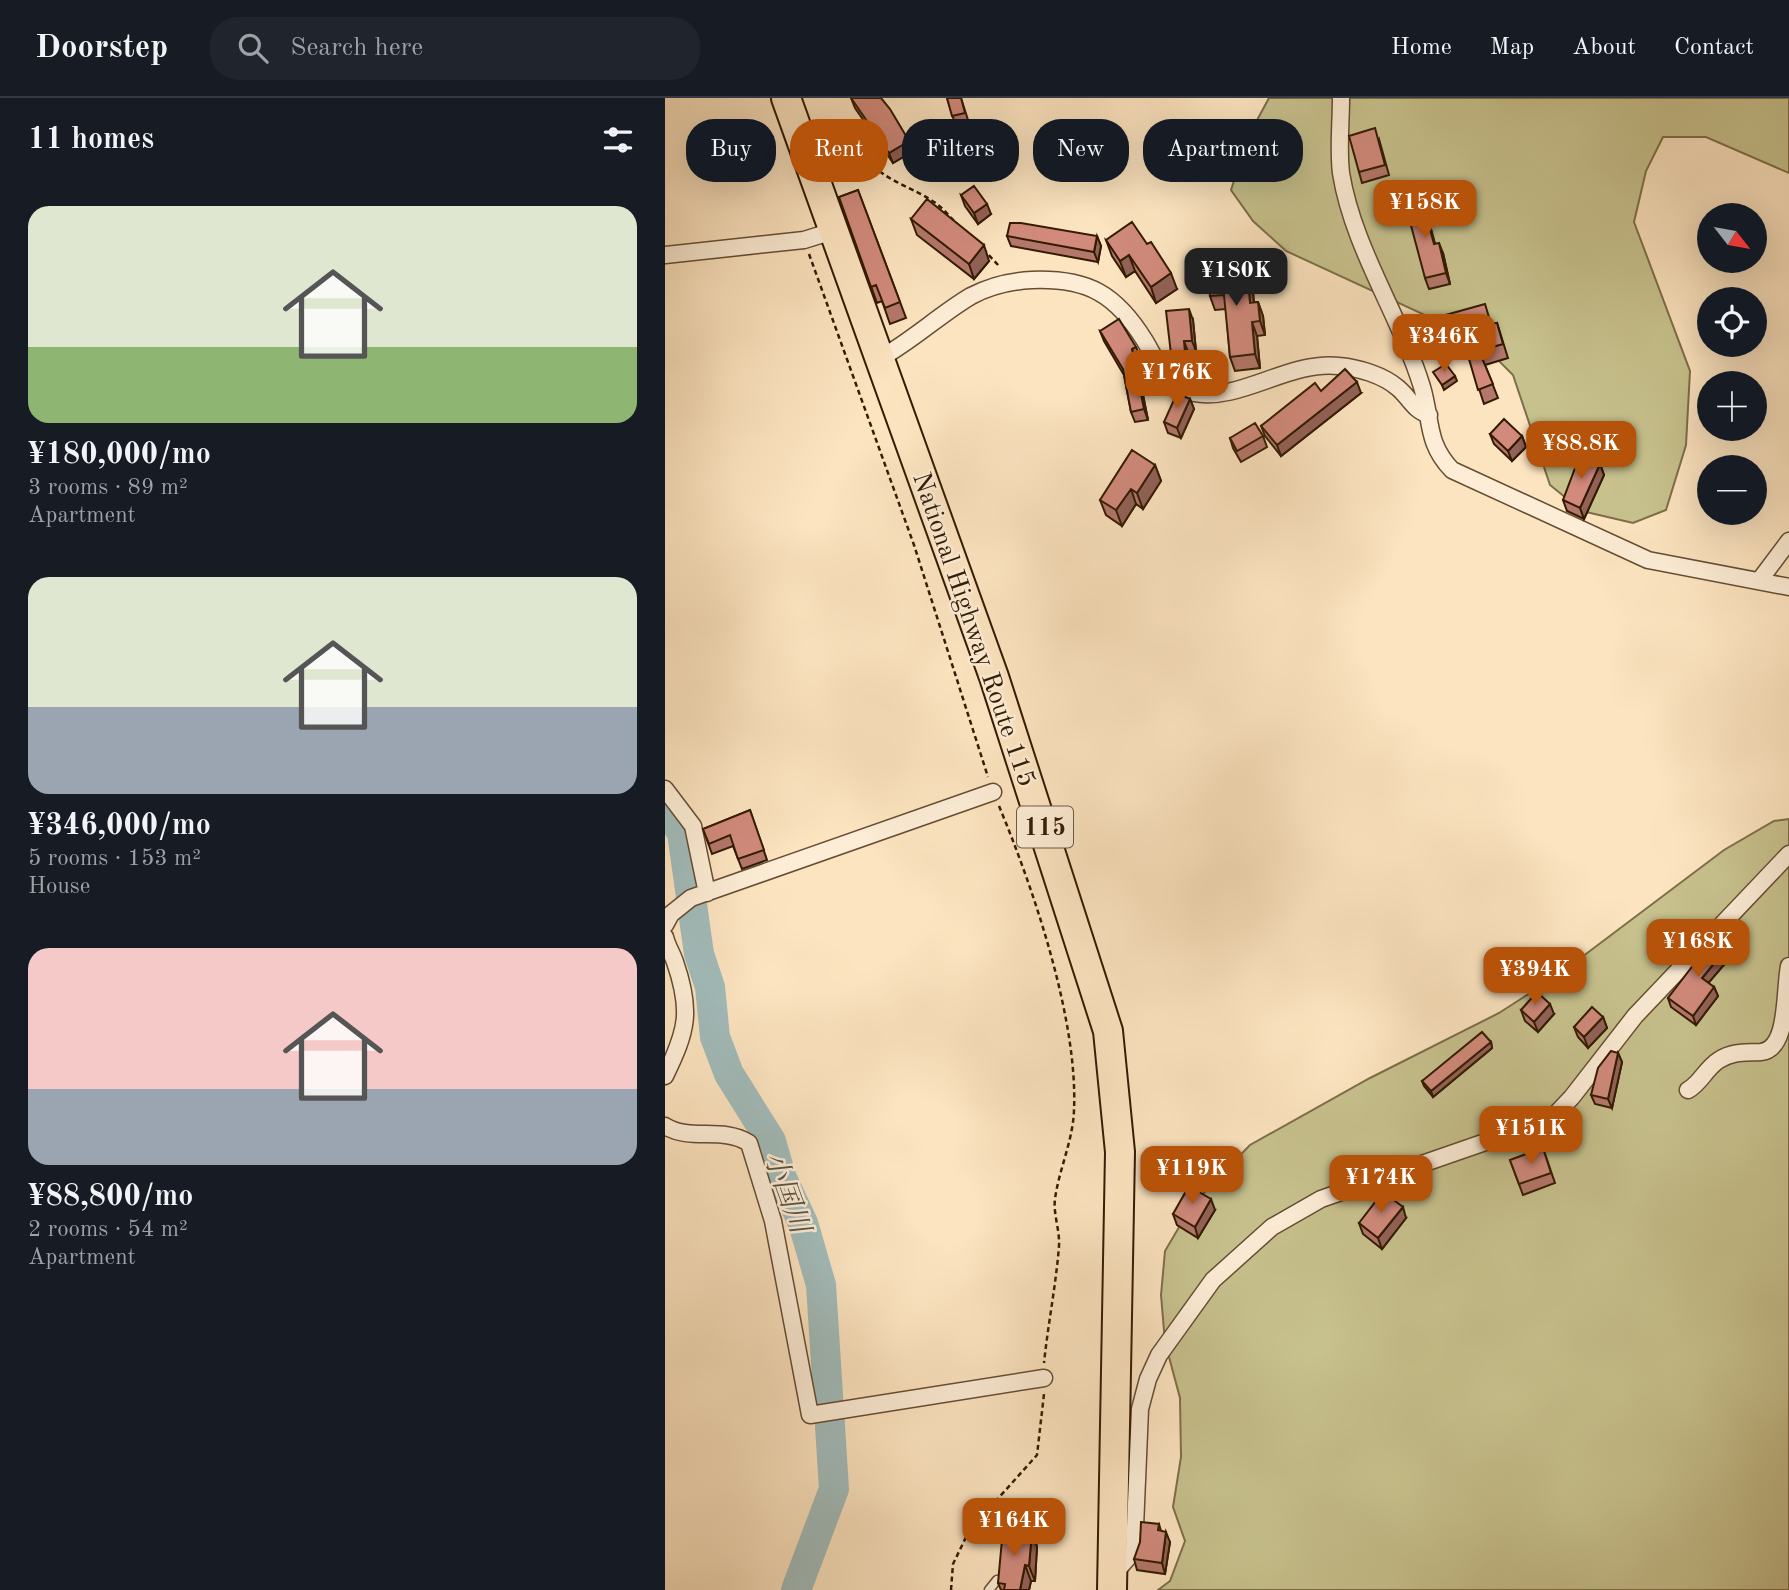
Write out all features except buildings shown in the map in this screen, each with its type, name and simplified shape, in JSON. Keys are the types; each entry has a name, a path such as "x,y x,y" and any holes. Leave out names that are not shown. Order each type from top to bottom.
{"highway":[{"name":"National Highway Route 115","path":"786,98 994,677 1079,933 1108,1031 1120,1152 1112,1583"}],"street":[{"path":"1341,98 1341,172 1348,203 1413,362 1429,415 1434,448 1453,470 1648,560 1789,587"},
{"path":"665,255 804,240 833,231"},
{"path":"879,359 974,295 1012,281 1061,279 1097,290 1129,316 1164,374 1174,384 1192,393 1215,393 1291,371 1337,366 1370,373 1387,381 1398,388 1419,412 1429,415"},
{"path":"1759,581 1789,541"},
{"path":"665,789 693,826 707,893"},
{"path":"665,925 679,907 707,893 993,792"},
{"path":"1112,1583 1134,1551 1140,1409 1148,1379 1159,1355 1213,1280 1272,1227 1321,1199 1520,1130 1555,1115 1635,1016 1789,854"},
{"path":"665,937 685,998 687,1017 683,1040 665,1076"},
{"path":"1688,1090 1719,1060 1741,1051 1773,1049 1780,1043 1785,1028 1789,966"},
{"path":"665,1126 678,1134 729,1133 749,1143 773,1221 810,1415 1044,1378"}],"lane":[{"path":"989,1590 997,1580"}],"path":[{"path":"888,180 935,203 964,231"},
{"path":"804,240 914,544 993,792 1017,850 1052,964 1067,1033 1073,1080 1075,1112 1055,1201 1060,1230 1059,1250 1050,1300 1037,1455 969,1531 953,1564 951,1590"},
{"path":"974,240 1002,269 1005,284"}],"shaded area":[{"path":"1269,98 1789,98 1789,173 1706,137 1663,137 1646,171 1634,222 1690,371 1686,445 1666,510 1633,523 1582,511 1550,485 1513,375 1477,339 1286,251 1253,221 1231,190 1234,182 1303,182 1303,119 1258,119"},
{"path":"1789,819 1789,1590 1158,1590 1170,1581 1185,1541 1173,1507 1181,1457 1180,1398 1165,1342 1161,1295 1165,1251 1192,1205 1250,1145 1370,1078 1499,1013 1558,975 1724,850 1774,821"}],"waterway":[{"name":"小国川","path":"665,806 682,833 699,954 710,987 715,1037 729,1074 771,1141 781,1176 803,1223 821,1285 834,1489 796,1590"}]}
